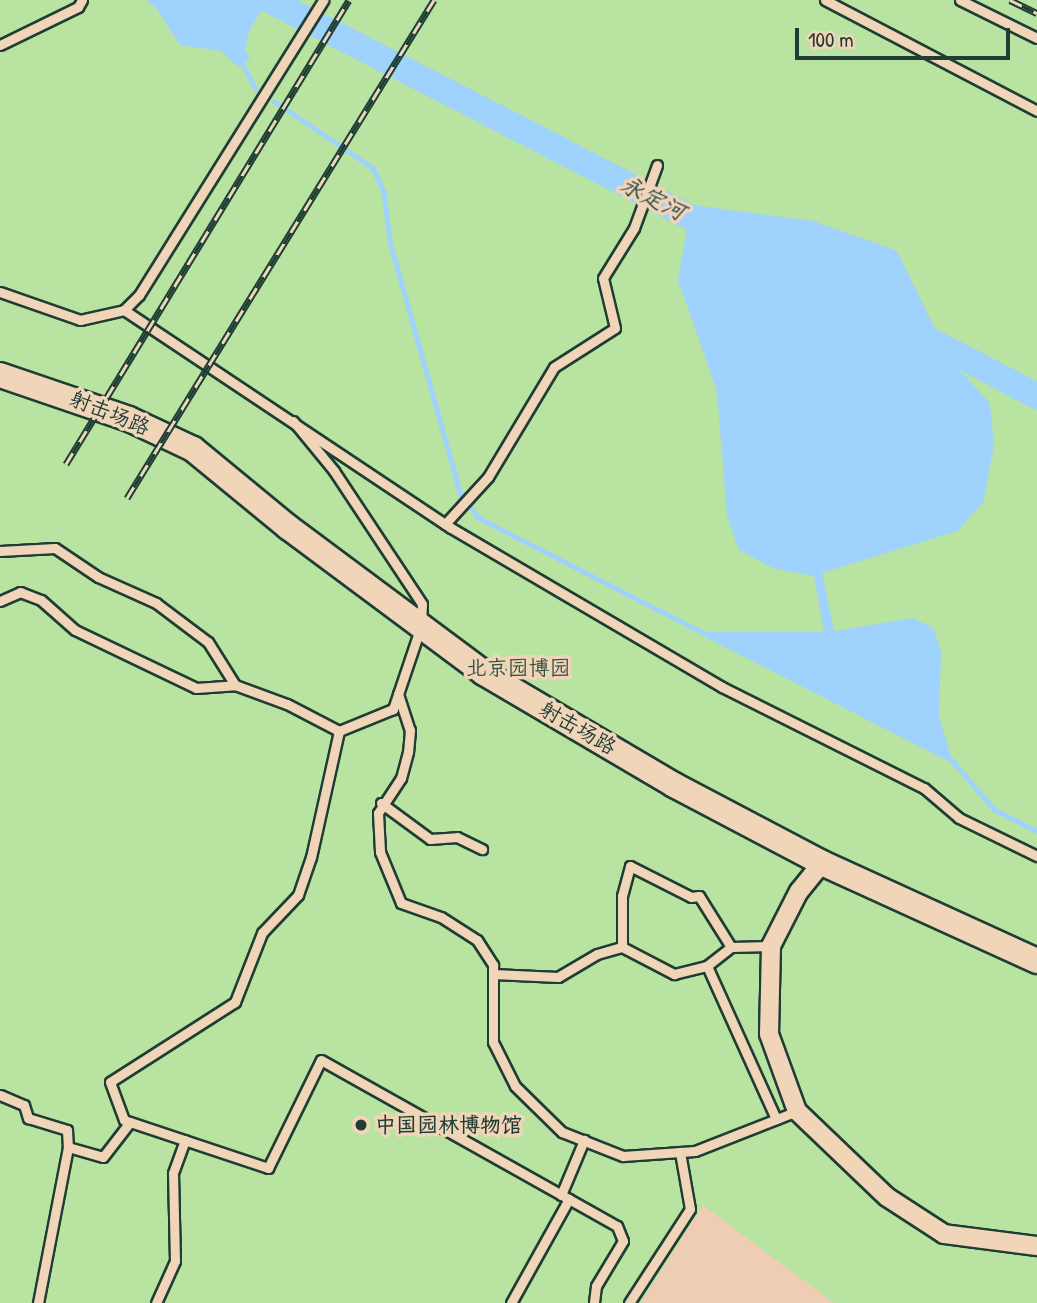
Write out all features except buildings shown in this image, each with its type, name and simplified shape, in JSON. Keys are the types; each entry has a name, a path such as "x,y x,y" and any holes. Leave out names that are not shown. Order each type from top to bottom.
{"street":[{"name":"射击场路","path":"0,375 129,419 193,449 484,673 674,785 822,863 1037,961"},
{"path":"822,863 799,891 771,946 769,1034 797,1111 887,1197 944,1234 1037,1246"}],"lane":[{"path":"0,45 78,7 82,0"},
{"path":"0,292 80,320 124,310 139,295 323,0"},
{"path":"825,0 1037,111"},
{"path":"960,0 1037,38"},
{"path":"445,524 488,477 554,367 615,328 603,278 634,229 657,165"},
{"path":"124,310 445,524 722,687 924,788 959,818 1037,856"},
{"path":"293,421 334,471 422,604 421,626 393,709 339,732"},
{"path":"0,551 55,548 98,577 156,603 208,642 235,685"},
{"path":"0,601 20,592 41,600 75,629 197,688 235,685 287,704 339,732"},
{"path":"398,694 410,730 408,752 401,778 381,803 380,852 401,903 441,917 477,940 493,965 493,1042 515,1086 562,1132 623,1156 695,1151 797,1111"},
{"path":"339,732 312,857 298,895 262,933 235,1002 110,1082 124,1121 268,1167 321,1060 617,1226 623,1241 596,1286 594,1303"},
{"path":"381,803 430,839 457,836 482,849"},
{"path":"622,947 622,897 630,866 691,897 699,897 732,947"},
{"path":"493,974 558,976 597,954 622,947 674,974 707,965 732,947 771,946"},
{"path":"707,965 776,1119"},
{"path":"0,1095 24,1105 28,1118 67,1130 68,1147 38,1303"},
{"path":"68,1147 103,1157 130,1122"},
{"path":"156,1303 175,1261 173,1174 185,1140"},
{"path":"511,1303 565,1197 584,1140"},
{"path":"629,1303 690,1209 680,1152"}],"green space":[{"name":"北京园博园","path":"0,0 1037,0 1037,1303 834,1303 703,1205 641,1303 0,1303"}],"water":[{"path":"146,0 267,0 249,31 245,50 250,59 238,67 221,51 180,45 156,8"},
{"path":"691,205 814,221 897,251 951,361 990,403 994,446 983,503 957,531 822,573 834,631 913,618 933,628 941,651 939,716 952,760 706,632 824,632 814,576 775,569 739,550 727,516 717,391 678,280"}],"waterway":[{"name":"永定河","path":"269,0 721,233"},
{"path":"241,61 256,89"},
{"path":"274,101 373,168 384,192 390,241 461,495 479,518 952,760 994,809 1037,831"},
{"name":"永定河","path":"914,332 1037,396"}],"railway":[{"path":"66,464 349,0"},
{"path":"127,498 434,0"},
{"path":"1010,0 1037,13"}],"place":[{"name":"中国园林博物馆","path":"361,1125"}]}
